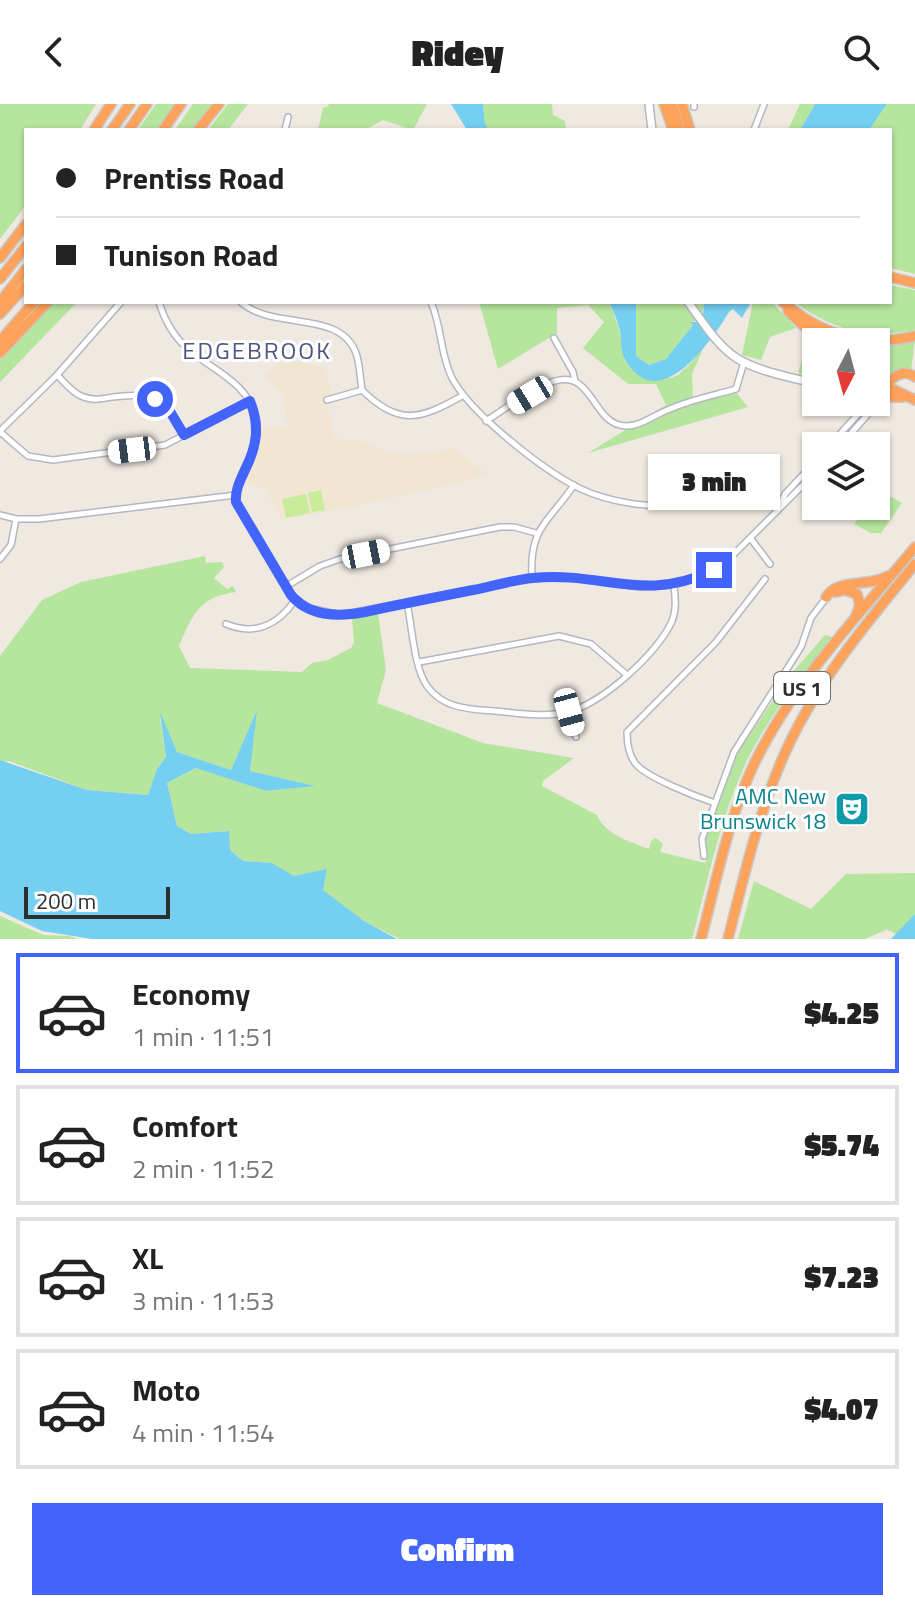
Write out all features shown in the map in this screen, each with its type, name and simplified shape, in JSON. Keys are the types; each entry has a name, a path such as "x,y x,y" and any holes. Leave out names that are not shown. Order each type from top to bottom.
{"highway":[{"path":"95,128 111,104"},
{"path":"113,128 130,104"},
{"path":"130,128 147,104"},
{"path":"164,128 181,104"},
{"path":"201,128 219,104"},
{"path":"664,104 670,128"},
{"path":"672,104 679,128"},
{"path":"682,104 689,128"},
{"path":"0,258 24,227"},
{"path":"0,279 24,249"},
{"path":"0,302 24,272"},
{"path":"892,277 915,283"},
{"path":"0,314 24,287"},
{"path":"0,341 32,304"},
{"path":"0,353 46,304"},
{"path":"783,304 804,328"},
{"path":"785,304 814,325 846,337 877,341 915,336"},
{"path":"890,378 909,373 915,377"},
{"path":"890,388 911,398"},
{"path":"890,397 911,398"},
{"name":"US 1","path":"701,939 746,782 767,739 792,701 915,547"},
{"name":"US 1","path":"728,939 774,780 800,723 845,651 915,564"},
{"path":"826,597 840,586 872,583 894,572"},
{"path":"826,597 845,590 857,594 860,605 852,624"}],"street":[{"path":"649,104 652,128"},
{"path":"755,128 764,104"},
{"path":"285,128 288,117"},
{"path":"119,304 57,375 0,431 20,451 44,461 159,447 250,401"},
{"path":"160,304 182,343 231,379 250,401 257,434 236,495 239,507 285,587 295,600 318,612 340,615 532,578 575,578 639,587 674,585 714,570 751,539 802,476"},
{"path":"244,304 266,317 328,327 339,332 356,353 362,390 384,409 409,417 425,415 462,396"},
{"path":"432,304 447,368 462,396 486,421 574,485 606,497 663,505 737,487 758,493 778,508"},
{"path":"689,304 726,350 744,362 802,380"},
{"path":"554,338 575,381"},
{"path":"486,421 552,381 575,381 589,392 606,419 614,424 636,426 687,401 736,389 744,362"},
{"path":"57,375 73,392 87,398 137,395 155,399 168,408 184,435"},
{"path":"327,400 362,390"},
{"path":"845,432 859,416"},
{"path":"532,578 536,533 574,485"},
{"path":"778,508 802,488"},
{"path":"0,515 39,519 236,495"},
{"path":"0,559 11,545 16,519"},
{"path":"285,587 320,566 340,559 500,527 536,533"},
{"path":"751,539 770,564"},
{"path":"715,803 691,795 637,766 627,732 716,642 765,579"},
{"path":"407,603 426,684 442,700 452,706 540,715 569,712 604,696 627,675 671,623 675,609 674,585"},
{"path":"704,856 702,839 734,752 801,647 811,618 826,597"},
{"path":"226,624 246,630 269,626 295,600"},
{"path":"419,662 559,636 591,644 627,675"},
{"path":"569,712 576,737"}],"shaded area":[{"path":"282,359 324,367 332,396 326,398 335,439 364,441 389,452 415,455 452,448 489,475 282,520 266,490 244,481 257,450 261,428 288,428 283,392 266,376"}],"green space":[{"path":"0,104 96,104 81,128 24,128 24,208 0,239"},
{"path":"156,104 175,104 158,128 139,128"},
{"path":"193,104 213,104 194,128 176,128"},
{"path":"228,104 248,104 230,128 210,128"},
{"path":"427,104 414,128 383,120 369,128 318,128 323,108"},
{"path":"483,104 552,104 553,115 565,121 566,128 488,128"},
{"path":"800,104 815,104 801,128 789,128"},
{"path":"887,104 915,104 915,274 892,268 892,128 870,128"},
{"path":"892,285 915,290 915,330 890,333 890,328 844,328 798,304 892,304"},
{"path":"52,304 75,304 0,382 0,359"},
{"path":"480,304 610,304 619,328 625,361 638,374 671,378 678,375 705,344 692,374 693,403 734,390 748,407 588,453 666,405 656,384 628,384 583,348 604,322 588,305 557,308 557,333 498,369"},
{"path":"636,304 704,304 700,318 691,322 693,325 666,359 649,365 636,356"},
{"path":"753,304 774,304 796,328 770,337 761,360 742,355"},
{"path":"915,340 911,371 897,370 890,376 890,344"},
{"path":"321,490 325,510 312,512 308,493"},
{"path":"306,494 310,513 286,518 282,499"},
{"path":"890,496 902,503 881,533 871,533 854,524 857,520 890,520"},
{"path":"205,556 206,563 222,562 224,567 214,578 227,589 233,586 236,592 213,598 193,616 179,646 190,668 302,672 312,663 328,660 351,648 354,643 352,618 378,613 386,670 377,703 483,743 574,758 543,781 542,786 597,815 612,833 649,849 651,841 656,838 663,844 660,852 705,863 708,855 704,843 739,750 792,673 825,635 833,637 775,713 746,763 722,828 692,939 400,939 364,921 322,890 327,870 294,876 272,863 243,861 230,850 228,831 191,834 177,826 167,783 197,768 266,791 312,786 250,771 256,713 231,770 177,752 160,717 166,757 157,769 148,795 87,790 9,761 0,762 0,656 42,600 81,582"},
{"path":"915,873 915,925 898,935 884,928 886,930 865,939 738,939 754,881 811,909 846,874"},
{"path":"0,916 43,935 77,939 0,939"}],"water":[{"path":"451,104 483,104 488,128 466,128"},
{"path":"815,104 887,104 870,128 801,128"},
{"path":"610,304 636,304 636,356 649,365 666,359 693,325 690,322 696,322 703,315 704,304 750,304 742,318 733,309 729,312 711,339 684,368 654,381 639,376 624,358 619,327"},
{"path":"257,710 250,771 315,786 266,791 196,768 167,783 177,826 191,834 229,831 230,850 243,861 272,863 294,876 327,869 323,890 364,921 397,939 92,939 42,931 0,911 0,760 87,790 148,795 157,769 166,757 160,712 177,752 231,770"},
{"path":"915,914 915,939 891,939"}],"place":[{"name":"AMC New Brunswick 18","path":"852,809"}],"district":[{"name":"EDGEBROOK","path":"257,350"}],"route":[{"path":"155,399 173,414 184,435 250,401 257,434 253,452 238,485 236,502 291,595 298,603 318,612 355,614 532,578 575,578 653,587 689,581 714,570"}]}
